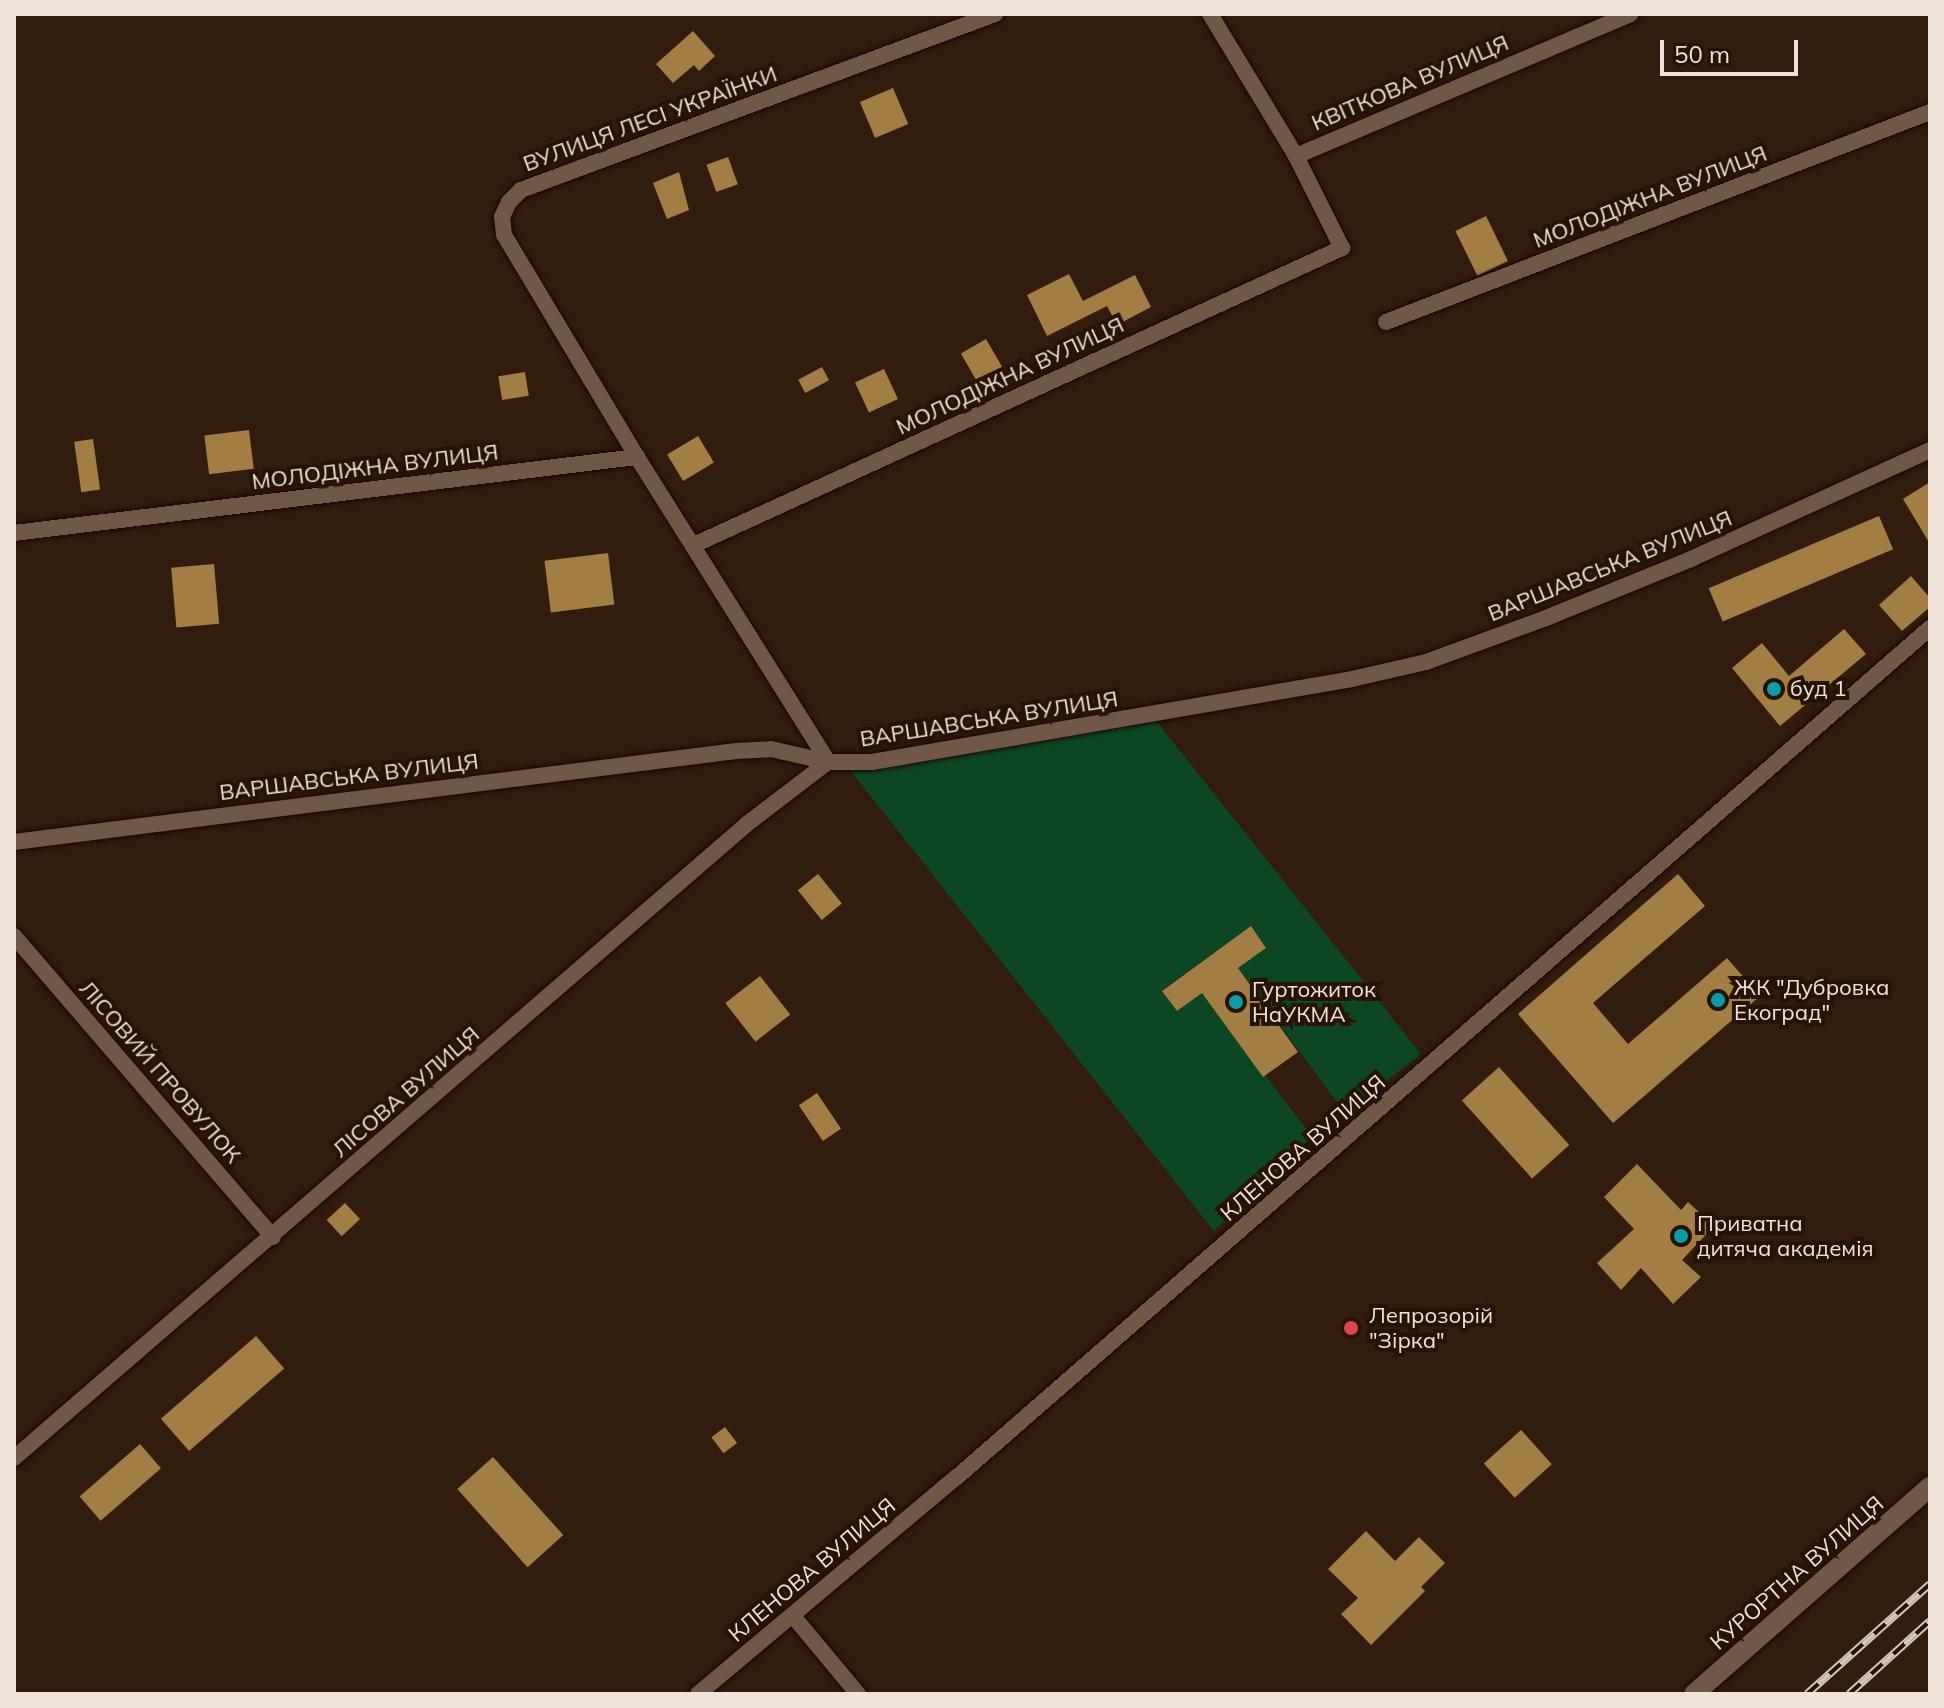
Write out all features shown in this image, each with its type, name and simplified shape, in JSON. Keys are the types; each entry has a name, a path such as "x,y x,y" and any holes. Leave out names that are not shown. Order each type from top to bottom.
{"street":[{"name":"ВУЛИЦЯ ЛЕСІ УКРАЇНКИ","path":"637,457 504,235 502,217 509,202 521,190 995,14"},
{"path":"1210,14 1296,156"},
{"name":"КВІТКОВА ВУЛИЦЯ","path":"1296,156 1630,14"},
{"name":"МОЛОДІЖНА ВУЛИЦЯ","path":"1386,322 1930,112"},
{"name":"МОЛОДІЖНА ВУЛИЦЯ","path":"696,544 1342,248 1296,156"},
{"name":"ВАРШАВСЬКА ВУЛИЦЯ","path":"14,842 736,751 786,750 828,762 886,760 1426,662 1691,559 1930,450"},
{"name":"МОЛОДІЖНА ВУЛИЦЯ","path":"14,533 637,457"},
{"path":"637,457 696,544 776,683 828,762"},
{"name":"КЛЕНОВА ВУЛИЦЯ","path":"698,1694 793,1616 1930,628"},
{"name":"ЛІСОВА ВУЛИЦЯ","path":"14,1458 735,835 828,762"},
{"name":"ЛІСОВИЙ ПРОВУЛОК","path":"14,936 273,1237"},
{"name":"КУРОРТНА ВУЛИЦЯ","path":"1694,1694 1930,1487"},
{"path":"793,1616 858,1694"}],"green space":[{"path":"1157,722 1421,1054 1345,1113 1238,968 1266,948 1251,926 1162,990 1177,1011 1202,993 1314,1139 1214,1231 850,770"}],"building":[{"path":"693,31 715,56 699,71 694,65 673,83 656,64"},
{"path":"893,88 908,124 875,138 860,102"},
{"path":"728,157 738,184 716,192 706,165"},
{"path":"679,172 689,210 667,219 653,183"},
{"path":"1486,216 1508,261 1477,276 1455,231"},
{"path":"1069,274 1083,301 1135,275 1151,307 1117,325 1107,306 1047,336 1027,295"},
{"path":"986,339 1008,376 982,391 961,354"},
{"path":"822,367 829,380 805,393 798,380"},
{"path":"884,369 898,399 869,412 855,383"},
{"path":"525,372 529,396 502,400 498,376"},
{"path":"249,430 254,469 209,474 204,435"},
{"path":"698,436 714,463 683,481 667,455"},
{"path":"93,439 100,490 81,492 74,442"},
{"path":"1930,482 1930,544 1903,499"},
{"path":"1879,516 1893,549 1723,621 1709,588"},
{"path":"608,553 614,605 551,612 544,561"},
{"path":"214,564 219,624 176,628 171,568"},
{"path":"1911,576 1930,598 1930,607 1902,631 1879,605"},
{"path":"1844,629 1866,654 1780,726 1732,668 1762,643 1789,676"},
{"path":"818,874 842,904 822,920 798,890"},
{"name":"ЖК \"Дубровка Екоград\"","path":"1678,874 1705,906 1593,1003 1628,1044 1727,958 1760,996 1613,1123 1518,1014"},
{"name":"Гуртожиток НаУКМА","path":"1251,926 1266,948 1238,968 1298,1052 1263,1077 1202,993 1177,1011 1162,991"},
{"path":"760,976 790,1015 755,1042 725,1003"},
{"path":"1499,1067 1569,1145 1532,1178 1462,1100"},
{"path":"817,1093 841,1129 823,1141 799,1105"},
{"name":"Приватна дитяча академiя","path":"1637,1164 1681,1210 1688,1202 1714,1226 1682,1260 1701,1277 1673,1304 1641,1268 1621,1290 1597,1263 1634,1229 1604,1197"},
{"path":"345,1203 360,1219 342,1236 327,1220"},
{"path":"256,1336 284,1368 189,1451 161,1419"},
{"path":"725,1427 737,1443 723,1453 711,1437"},
{"path":"1521,1430 1552,1464 1515,1498 1484,1463"},
{"path":"140,1444 161,1468 101,1521 80,1496"},
{"path":"493,1457 563,1535 528,1567 457,1489"},
{"path":"1366,1531 1395,1561 1419,1537 1445,1563 1421,1587 1425,1591 1371,1645 1341,1614 1358,1598 1328,1569"}],"railway":[{"path":"1807,1694 1930,1584"},
{"path":"1849,1694 1930,1621"}],"place":[{"name":"буд 1","path":"1774,689"},
{"name":"ЖК \"Дубровка Екоград\"","path":"1718,1000"},
{"name":"Гуртожиток НаУКМА","path":"1236,1002"},
{"name":"Приватна дитяча академiя","path":"1681,1236"},
{"name":"Лепрозорій \"Зірка\"","path":"1351,1328"}]}
